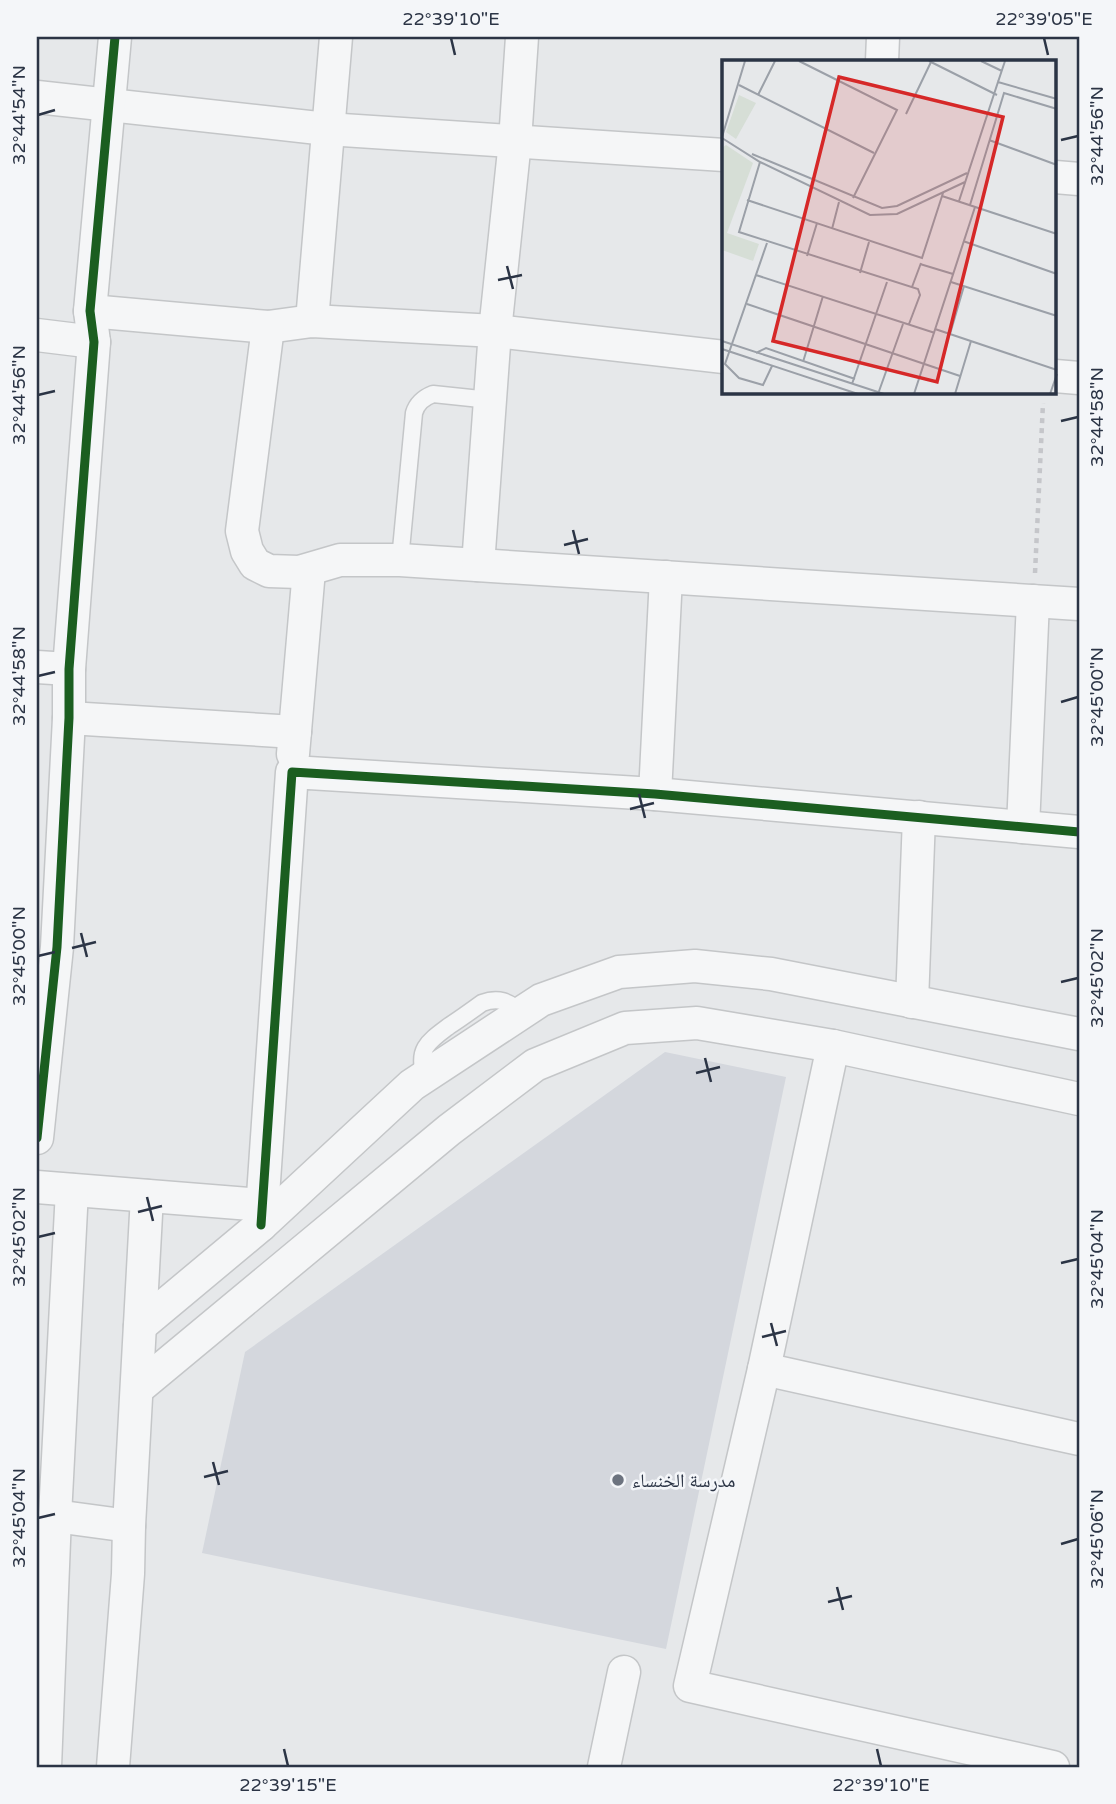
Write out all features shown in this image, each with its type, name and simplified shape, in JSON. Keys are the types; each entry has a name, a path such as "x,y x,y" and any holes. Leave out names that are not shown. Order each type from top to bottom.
{"street":[{"path":"37,1138 47,946 69,718 69,669 94,342 90,311 115,37"},
{"path":"312,321 336,37"},
{"path":"478,565 495,331 515,141 522,37"},
{"path":"883,37 883,60"},
{"path":"37,97 327,129 722,155"},
{"path":"1056,177 1079,179"},
{"path":"90,311 268,327 312,321 495,331 722,357"},
{"path":"268,327 242,531 247,551 255,564 269,571 299,572 340,560 400,560 1079,604"},
{"path":"37,335 94,342"},
{"path":"1056,376 1079,378"},
{"path":"261,1215 309,570"},
{"path":"655,794 666,577"},
{"path":"1023,827 1033,601"},
{"path":"37,667 69,669"},
{"path":"69,718 295,732"},
{"path":"292,772 655,794 1079,832"},
{"path":"912,1002 919,817"},
{"path":"140,1326 261,1215 412,1085 541,1000 619,972 695,966 771,974 1079,1034"},
{"path":"137,1389 449,1130 535,1065 625,1028 697,1023 833,1046 1079,1099"},
{"path":"833,1046 764,1369 690,1686 1053,1767"},
{"path":"37,1187 147,1196 261,1215"},
{"path":"45,1767 44,1639 55,1516 72,1190"},
{"path":"113,1767 128,1574 147,1196"},
{"path":"764,1369 1079,1439"},
{"path":"55,1516 129,1526"},
{"path":"604,1767 624,1672"}],"lane":[{"path":"400,560 416,407 425,397 433,394 490,400"}],"path":[{"path":"1033,601 1043,394"}],"shaded area":[{"path":"665,1052 786,1077 666,1649 202,1553 245,1352"}],"cycle path":[{"path":"37,1138 57,947 69,718 69,669 94,342 90,311 115,37"},
{"path":"261,1225 292,772 655,794 1079,832"}],"place":[{"name":"مدرسة الخنساء","path":"618,1480"}]}
